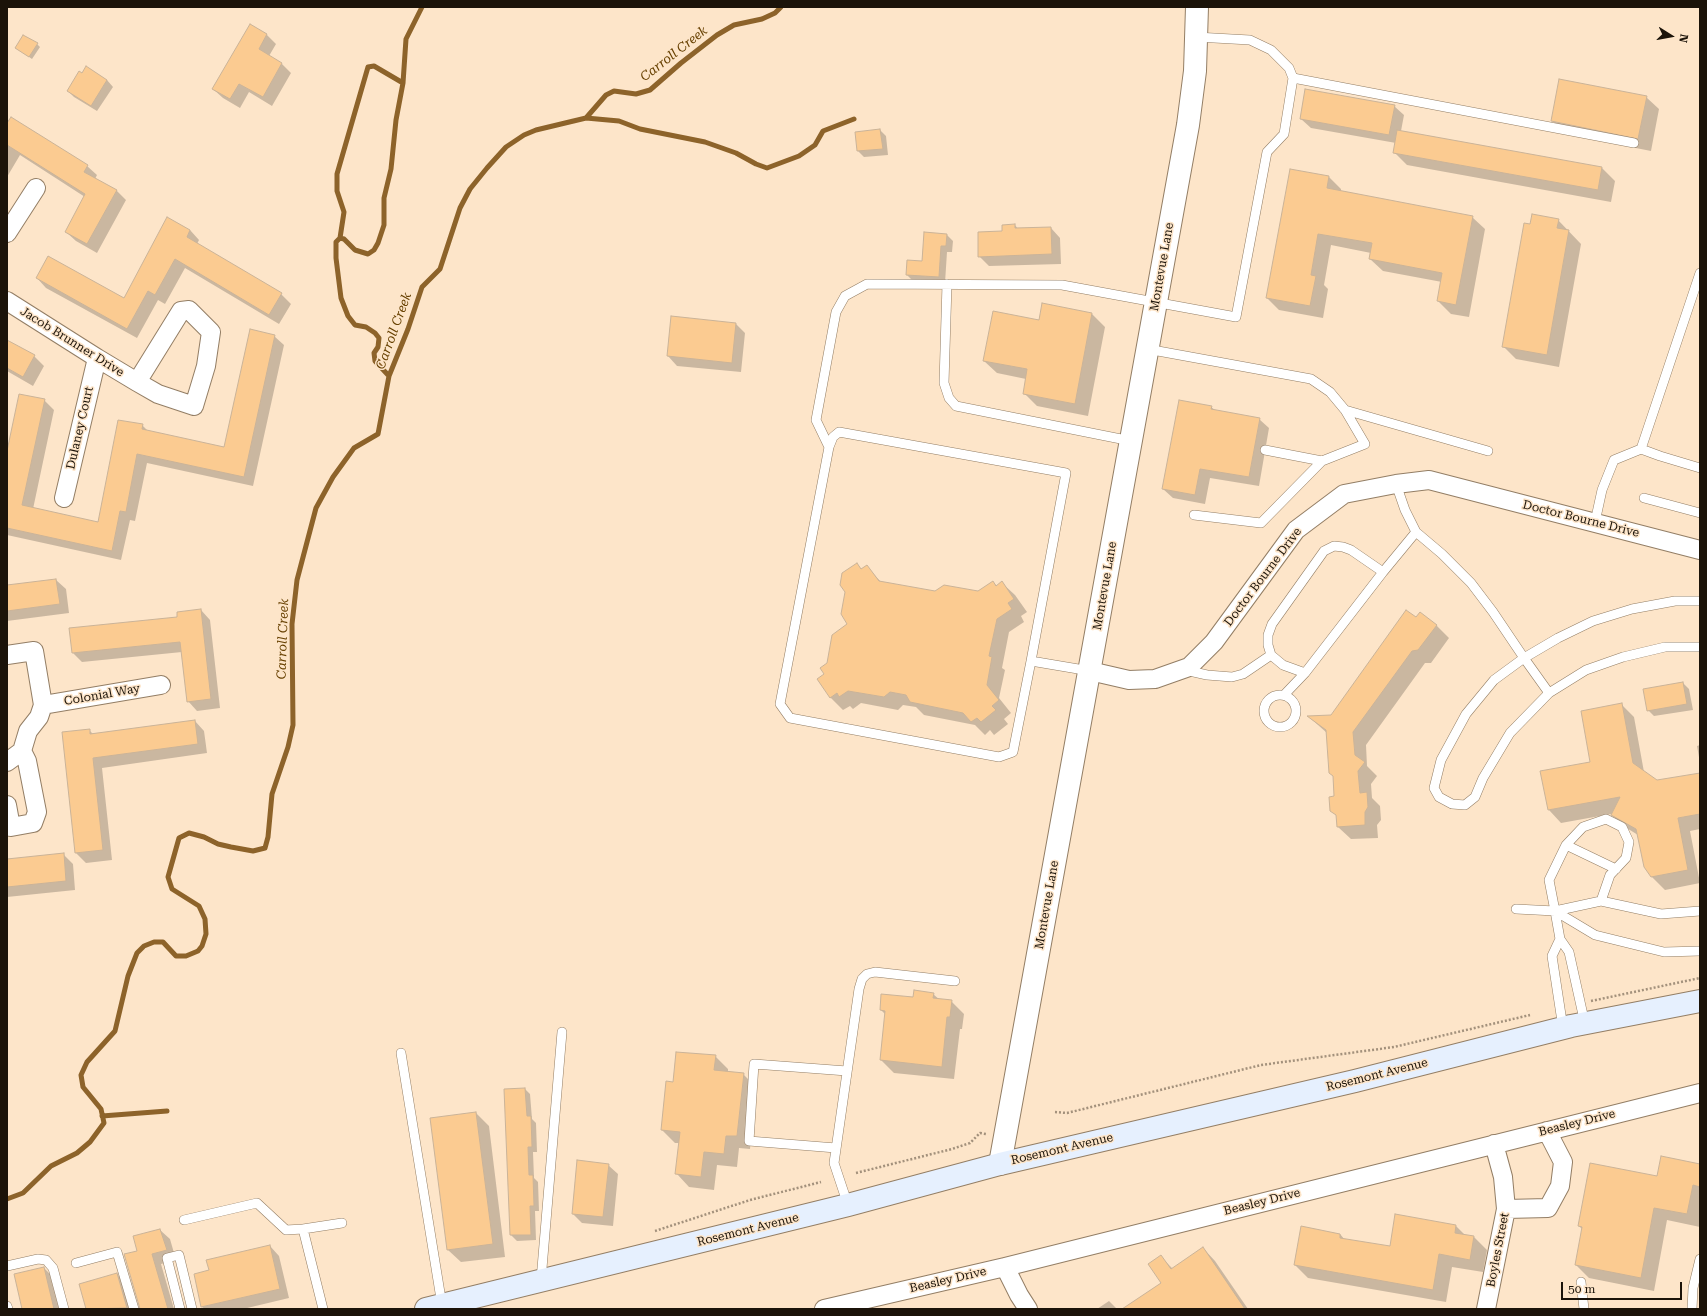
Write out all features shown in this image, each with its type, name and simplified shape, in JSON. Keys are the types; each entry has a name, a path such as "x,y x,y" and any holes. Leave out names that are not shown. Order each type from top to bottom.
{"main road":[{"name":"Rosemont Avenue","path":"434,1307 848,1205 1000,1164 1354,1081 1563,1028 1700,1001"}],"street":[{"name":"Montevue Lane","path":"1000,1164 1188,125 1195,71 1197,7"},
{"path":"7,233 36,188"},
{"name":"Jacob Brunner Drive","path":"7,301 97,358 137,382 158,394 194,406 206,366 212,332 189,310 181,311 137,382"},
{"name":"Dulaney Court","path":"64,498 97,358"},
{"name":"Doctor Bourne Drive","path":"1090,671 1129,680 1154,679 1189,667 1214,642 1296,530 1344,494 1396,484 1430,480 1700,550"},
{"path":"7,655 34,651 42,705 38,717 28,731 22,751 7,762"},
{"name":"Colonial Way","path":"42,705 161,685"},
{"path":"7,805 11,827 33,824 37,812 27,761 22,751"},
{"name":"Beasley Drive","path":"824,1309 1005,1267 1700,1093"},
{"path":"1506,1209 1548,1208 1560,1186 1563,1162 1547,1131"},
{"name":"Boyles Street","path":"1486,1309 1506,1209 1503,1177 1494,1144"},
{"path":"1005,1267 1028,1309"}],"lane":[{"path":"829,447 816,420 836,312 845,296 867,284 1062,285 1156,301 1236,317 1267,152 1284,134 1293,78 1289,68 1271,50 1250,40 1196,37"},
{"path":"1293,78 1634,143"},
{"path":"1641,449 1700,274"},
{"path":"947,284 944,383 948,398 956,406 1131,441"},
{"path":"1147,349 1311,379 1330,392 1345,410 1365,444 1322,462 1261,523 1194,515"},
{"path":"1345,410 1488,451"},
{"path":"839,432 1066,473 1031,661 1012,752 999,757 790,718 780,704 829,447 832,437 839,432"},
{"path":"1595,522 1602,490 1614,460 1641,449 1700,468"},
{"path":"1265,450 1322,462"},
{"path":"1396,484 1404,510 1416,532 1442,554 1471,583 1549,693"},
{"path":"1644,498 1700,513"},
{"path":"1284,695 1305,673 1416,532"},
{"path":"1305,673 1283,665 1271,655 1268,645 1268,634 1272,624 1324,551 1334,546 1343,547 1351,550 1383,572"},
{"path":"1700,601 1675,601 1632,609 1593,621 1558,638 1524,658 1494,680 1466,714 1441,760 1434,788 1439,797 1452,804 1465,805 1475,797 1483,778 1510,733 1549,693 1586,670 1622,657 1665,647 1700,648"},
{"path":"1182,669 1207,675 1232,677 1243,674 1271,655"},
{"path":"1031,661 1090,671"},
{"path":"1585,1024 1569,952 1560,939 1549,880 1566,844 1583,827 1606,820 1622,827 1629,842 1626,858 1610,875 1601,901"},
{"path":"1566,844 1616,869"},
{"path":"1516,909 1555,911 1601,901 1661,914 1700,911"},
{"path":"1555,911 1595,935 1664,952 1700,951"},
{"path":"1560,939 1552,956 1563,1028"},
{"path":"848,1205 835,1171 834,1163 859,989 862,979 867,974 875,972 955,981"},
{"path":"541,1281 562,1032"},
{"path":"402,1053 434,1307"},
{"path":"836,1148 749,1141 754,1064 847,1071"},
{"path":"184,1220 257,1202 277,1223 286,1230 342,1223"},
{"path":"303,1229 323,1309"},
{"path":"76,1263 117,1252 134,1309"},
{"path":"180,1309 167,1258 179,1255 192,1309"},
{"path":"7,1266 38,1259 46,1260 52,1268 64,1309"},
{"path":"1692,1309 1693,1288 1700,1259"},
{"path":"1581,1282 1584,1309"}],"path":[{"path":"1590,1001 1700,978"},
{"path":"1055,1112 1067,1113 1261,1065 1394,1047 1532,1015"},
{"path":"856,1173 952,1149 970,1143 980,1133 987,1134"},
{"path":"654,1232 750,1200 821,1182"}],"building":[{"path":"250,24 267,34 259,49 282,63 263,97 239,84 230,99 212,89"},
{"path":"23,35 38,43 29,57 15,48"},
{"path":"86,66 107,80 91,106 67,91 79,71 82,73"},
{"path":"1559,79 1647,96 1638,139 1551,121"},
{"path":"1305,89 1395,105 1389,135 1300,119"},
{"path":"11,117 88,165 84,172 117,190 87,244 65,232 85,194 7,145 7,123"},
{"path":"880,129 883,149 857,151 855,132"},
{"path":"1397,130 1602,167 1598,190 1393,153"},
{"path":"1290,169 1329,176 1327,188 1473,216 1456,305 1437,301 1442,273 1369,259 1372,243 1318,234 1311,275 1316,276 1310,306 1266,298"},
{"path":"1532,214 1559,219 1557,228 1569,230 1547,355 1502,347 1524,223 1530,224"},
{"path":"167,217 190,230 187,237 282,293 269,315 175,259 155,295 148,291 127,329 36,278 48,256 124,298"},
{"path":"1015,224 1015,228 1051,227 1052,254 978,257 978,232 1002,231 1002,225"},
{"path":"924,232 947,234 946,246 941,246 939,277 906,275 907,260 922,261"},
{"path":"1042,303 1092,313 1075,404 1023,394 1027,369 983,361 993,311 1039,320"},
{"path":"671,316 736,323 732,363 667,356"},
{"path":"250,329 275,335 244,477 137,454 126,512 120,511 112,551 7,528 7,451 19,394 45,399 22,505 98,522 118,420 143,424 142,429 224,447"},
{"path":"7,340 35,355 23,377 7,368"},
{"path":"1179,400 1212,406 1211,409 1260,418 1249,477 1200,469 1195,495 1162,489"},
{"path":"857,563 861,569 867,565 879,581 935,591 944,585 978,591 993,581 996,586 1002,581 1014,599 1008,603 1012,609 997,619 989,656 992,657 987,685 999,700 992,706 996,710 981,722 977,718 971,722 963,713 910,702 906,695 890,692 884,697 848,691 839,697 837,693 830,698 817,679 824,674 820,668 827,663 832,635 847,624 841,614 845,592 840,585 842,573"},
{"path":"56,579 60,604 7,611 7,585"},
{"path":"201,609 211,699 187,702 180,642 72,653 69,628 177,617 177,612"},
{"path":"1406,610 1416,617 1420,612 1437,625 1418,650 1412,651 1353,732 1355,755 1365,762 1358,771 1360,793 1367,792 1368,807 1365,812 1365,825 1337,827 1336,815 1330,811 1329,797 1334,796 1333,776 1329,773 1326,730 1307,716 1331,715"},
{"path":"1683,682 1687,704 1647,711 1643,689"},
{"path":"1622,703 1633,763 1657,780 1700,773 1700,814 1678,818 1688,870 1651,877 1644,867 1636,829 1611,815 1620,797 1548,810 1540,771 1590,762 1581,711"},
{"path":"195,720 198,744 93,758 103,850 75,853 62,732 90,729 90,734"},
{"path":"64,853 66,881 7,887 7,859"},
{"path":"914,990 934,993 933,998 952,1000 950,1017 947,1017 942,1067 880,1060 885,1011 880,1010 881,994 913,997"},
{"path":"676,1052 716,1055 714,1070 744,1073 737,1136 726,1136 724,1154 704,1152 701,1177 675,1174 680,1132 661,1130 666,1081 673,1082"},
{"path":"525,1088 527,1116 531,1116 532,1147 528,1147 529,1175 533,1175 534,1206 530,1206 531,1235 510,1235 504,1089"},
{"path":"476,1112 493,1244 447,1250 430,1118"},
{"path":"1661,1156 1700,1164 1700,1187 1693,1185 1687,1214 1654,1208 1641,1278 1575,1265 1582,1227 1578,1226 1590,1163 1657,1176"},
{"path":"577,1160 609,1164 603,1217 572,1214"},
{"path":"1395,1214 1456,1225 1455,1233 1474,1236 1470,1260 1439,1254 1433,1290 1294,1265 1301,1226 1340,1234 1340,1238 1390,1246"},
{"path":"160,1229 167,1250 152,1254 168,1309 140,1309 124,1254 137,1251 133,1236"},
{"path":"270,1245 280,1289 201,1307 194,1274 209,1270 206,1260"},
{"path":"1203,1247 1245,1309 1122,1309 1161,1283 1148,1264 1161,1255 1171,1269"},
{"path":"44,1267 54,1309 22,1309 14,1274"},
{"path":"117,1273 127,1308 86,1309 79,1284"}],"waterway":[{"path":"389,376 375,361 374,353 378,347 379,338 375,333 366,327 355,325 348,316 341,298 336,258 336,242 340,238 344,239 355,250 368,254 374,250 378,243 384,225 384,198 391,169 396,120 403,83 406,39 422,7"},
{"name":"Carroll Creek","path":"7,1199 23,1193 51,1166 77,1153 90,1142 104,1123 101,1109 83,1087 81,1075 87,1062 115,1031 128,976 137,953 144,946 154,942 163,942 176,956 186,956 198,951 202,946 206,934 205,919 199,906 172,889 168,877 179,838 189,833 204,837 218,844 231,847 253,851 265,848 268,837 272,794 288,747 293,725 292,624 297,580 316,508 333,477 354,448 378,434 389,376 408,329 422,287 440,269 460,208 470,189 506,147 524,135 536,130 586,118 606,95 614,91 636,94 650,90 717,35 734,25 762,19 775,13 781,7"},
{"path":"340,238 344,212 337,191 337,174 368,67 374,66 403,83"},
{"path":"586,118 619,121 640,129 705,142 736,153 767,168 799,156 815,145 823,131 854,119"},
{"path":"102,1116 167,1111"}]}
